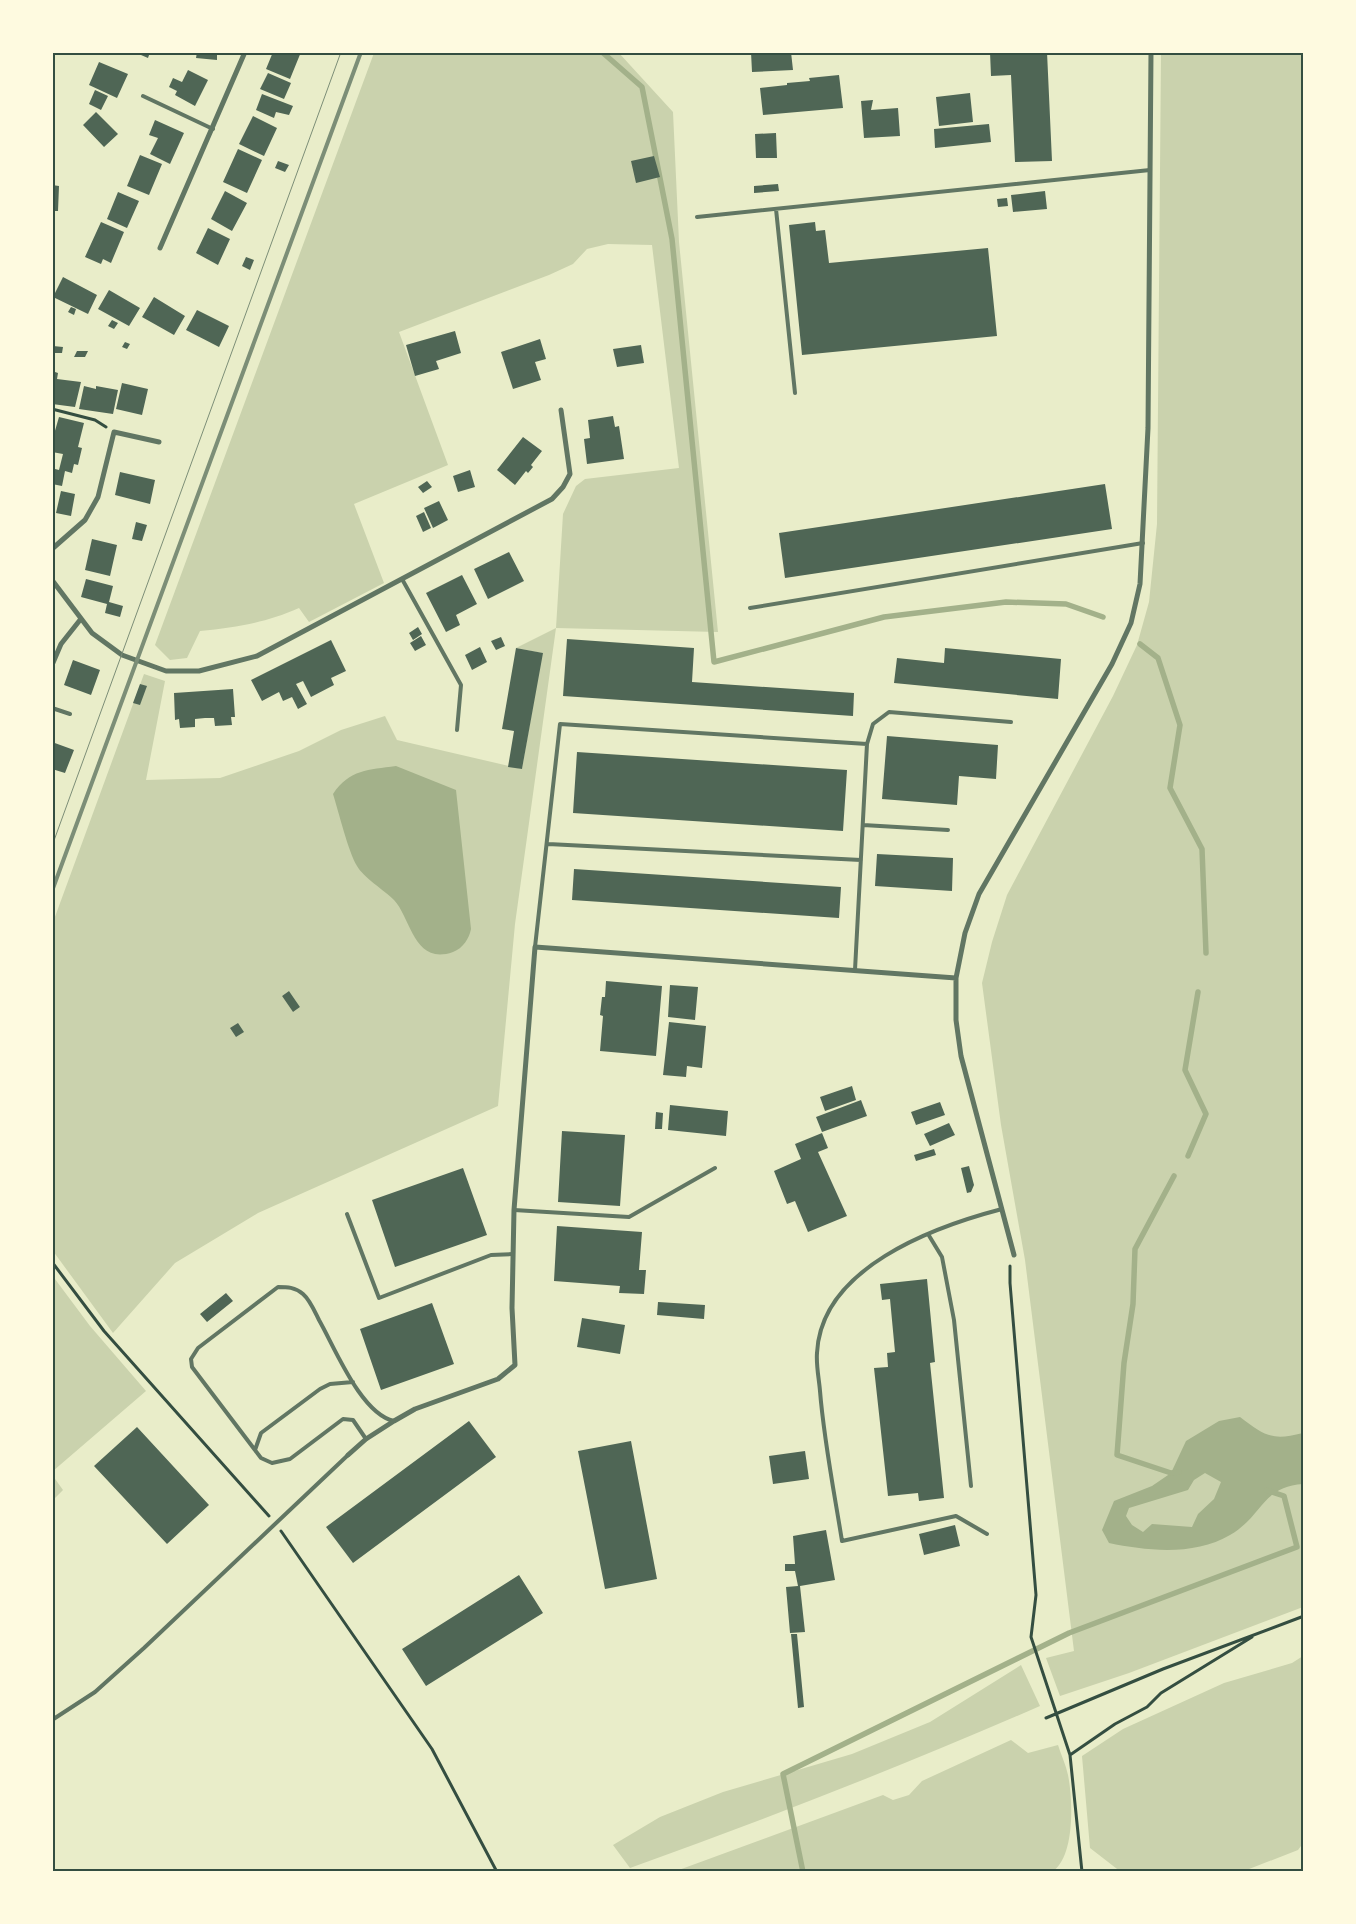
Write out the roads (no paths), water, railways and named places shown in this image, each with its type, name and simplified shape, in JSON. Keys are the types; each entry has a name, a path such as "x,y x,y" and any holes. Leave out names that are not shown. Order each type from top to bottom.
{"street":[{"path":"160,248 245,52"},
{"path":"1014,1255 961,1056 956,1020 956,978 965,933 978,894 1112,664 1131,623 1140,584 1148,428 1151,52"},
{"path":"52,580 80,620 110,648 149,667 166,671 199,671 257,656 552,499 563,487 570,474 561,410"},
{"path":"52,549 85,520 98,497 114,432 160,442"},
{"path":"52,665 61,644 80,620"},
{"path":"348,1455 366,1439 415,1409 498,1379 515,1365 512,1308 514,1210 535,947 956,978"}],"lane":[{"path":"143,96 213,129"},
{"path":"697,217 1150,170"},
{"path":"776,209 795,393"},
{"path":"750,608 1143,542"},
{"path":"402,579 461,684 457,730"},
{"path":"52,708 70,714"},
{"path":"855,970 867,744 873,724 889,712 1012,722"},
{"path":"535,947 560,724 867,744"},
{"path":"862,825 948,830"},
{"path":"548,844 861,860"},
{"path":"514,1210 629,1217 715,1168"},
{"path":"987,1534 956,1516 842,1541 820,1399 817,1352 824,1320 836,1298 855,1277 874,1262 954,1222 1002,1209"},
{"path":"346,1214 379,1298 492,1255 513,1254"},
{"path":"928,1234 942,1257 954,1320 971,1486"},
{"path":"366,1439 353,1420 343,1419 290,1459 272,1463 262,1458 255,1450 192,1367 191,1359 198,1348 278,1287 290,1287 303,1294 361,1395 383,1419 394,1421"},
{"path":"255,1450 261,1433 320,1389 330,1384 353,1382"},
{"path":"52,1720 95,1692 348,1455"}],"waterway":[{"path":"602,52 642,87 672,239 714,662 884,617 1006,602 1066,604 1103,617"},
{"path":"1140,644 1158,658 1180,725 1170,788 1202,849 1206,953"},
{"path":"1188,1156 1206,1114 1185,1070 1198,992"},
{"path":"1174,1176 1135,1249 1133,1304 1124,1363 1117,1455 1171,1473 1179,1472"},
{"path":"803,1872 783,1774 1069,1633 1297,1547 1284,1496 1266,1490"}],"tram line":[{"path":"52,846 341,52"}],"railway":[{"path":"52,891 361,52"}]}
